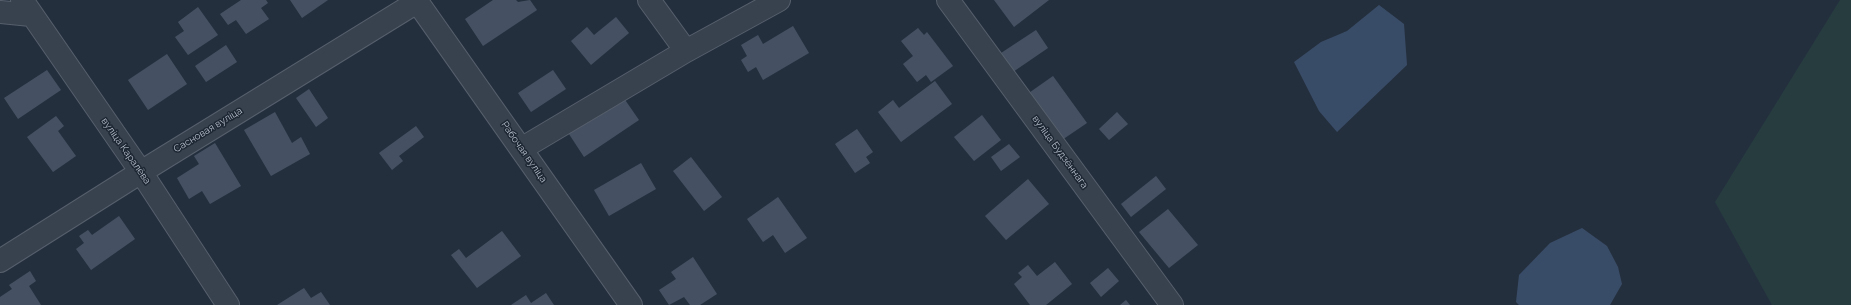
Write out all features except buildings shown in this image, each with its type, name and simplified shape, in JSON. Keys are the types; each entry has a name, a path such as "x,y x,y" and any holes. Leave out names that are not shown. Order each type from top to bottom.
{"street":[{"path":"649,0 686,51"},
{"path":"521,149 686,51 779,0"},
{"name":"вуліца Будзённага","path":"948,0 1172,305"},
{"name":"Рабочая вуліца","path":"416,1 631,305"},
{"name":"Сасновая вуліца","path":"0,261 416,1"},
{"path":"0,12 26,7"},
{"name":"вуліца Каралёва","path":"26,7 141,172 228,305"}],"green space":[{"path":"1840,0 1851,0 1851,305 1772,305 1715,202"}],"water":[{"path":"1379,5 1404,24 1407,65 1337,132 1319,111 1294,62 1321,42 1347,31"},
{"path":"1582,228 1607,246 1618,267 1622,284 1610,305 1519,305 1516,302 1519,275 1550,243"}]}
